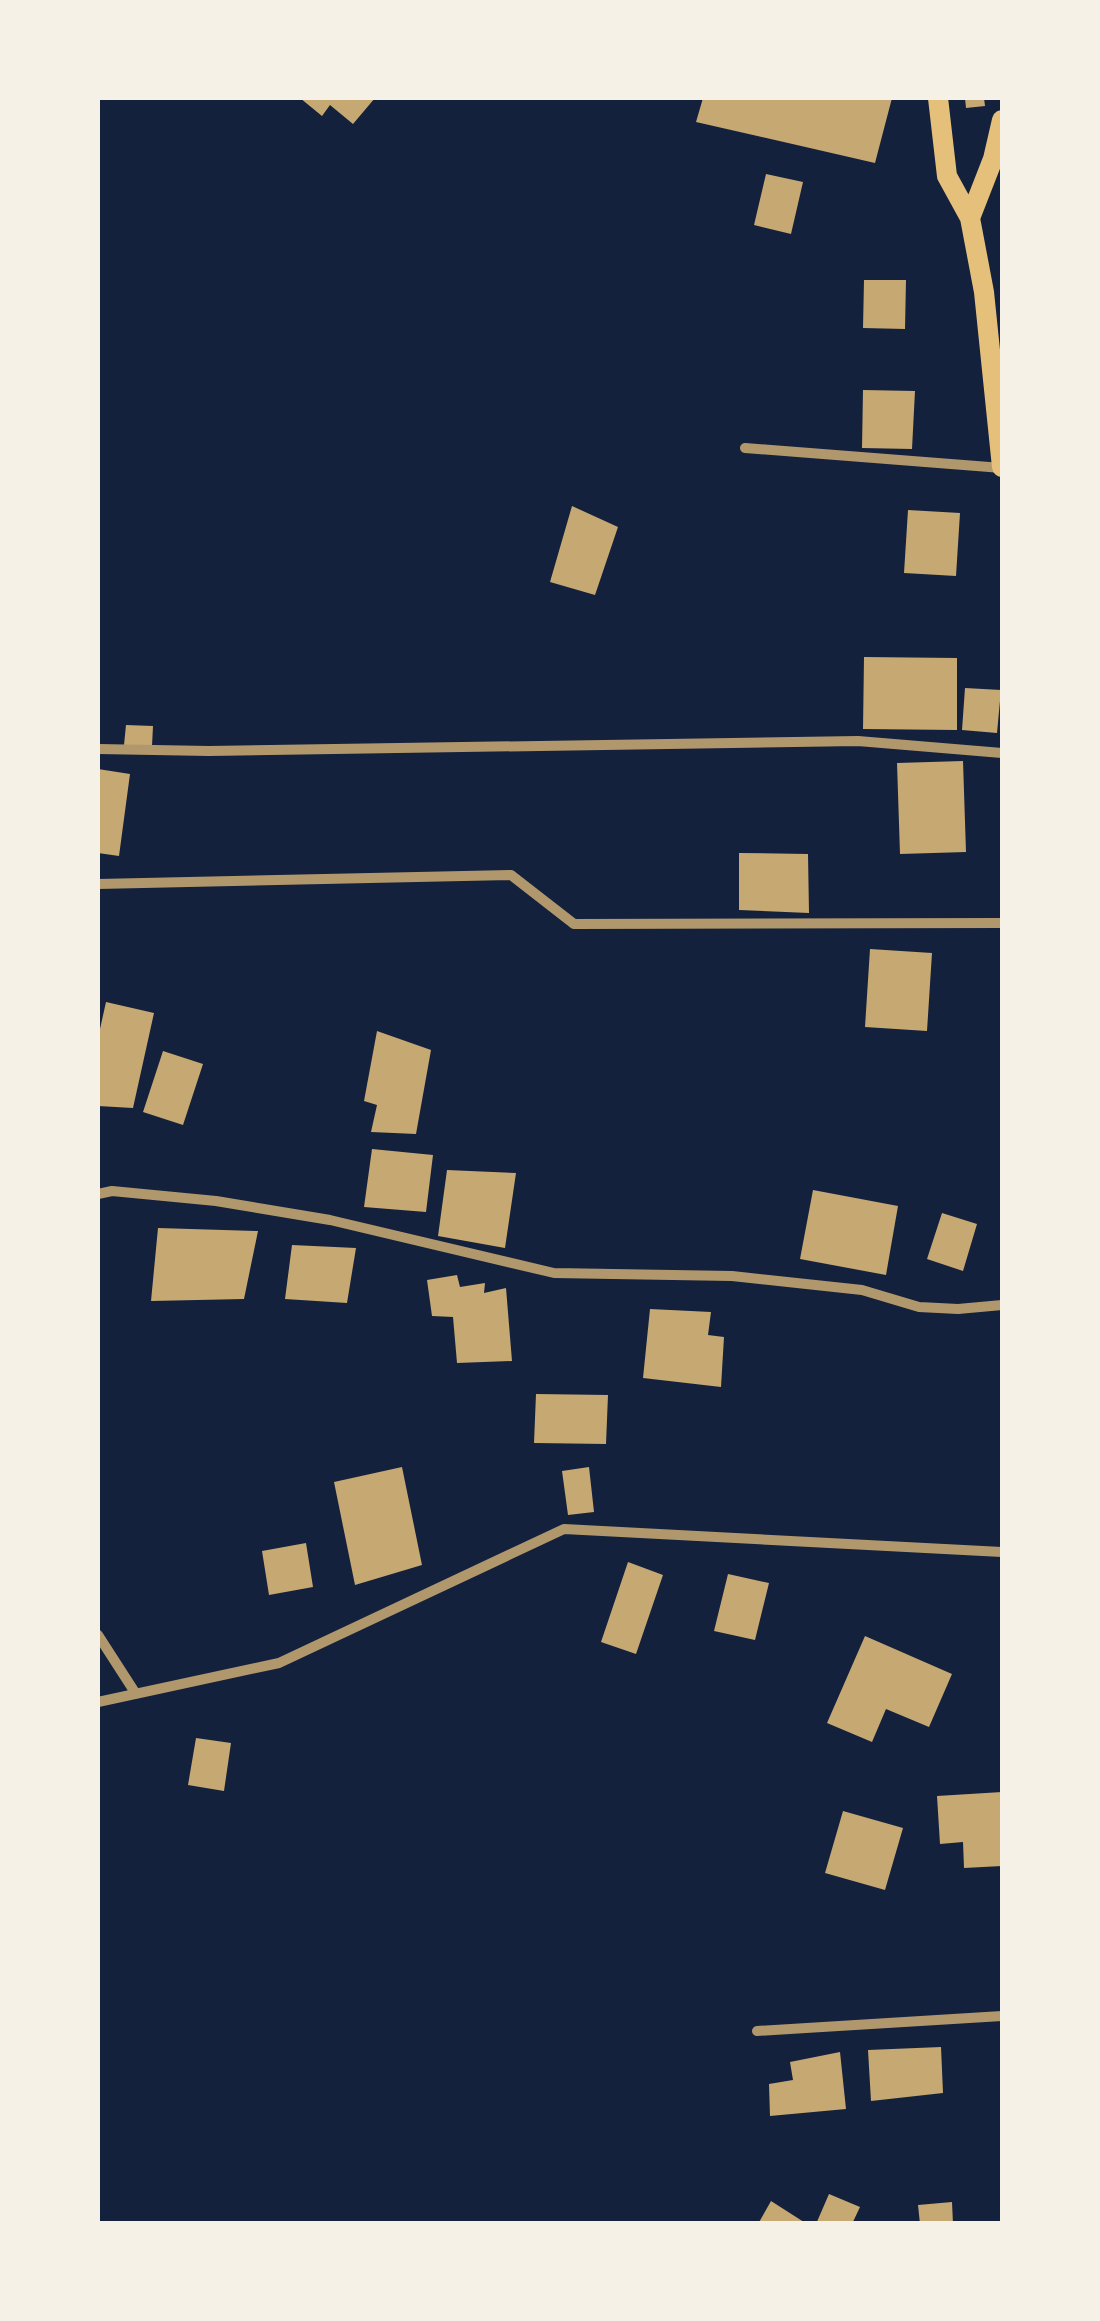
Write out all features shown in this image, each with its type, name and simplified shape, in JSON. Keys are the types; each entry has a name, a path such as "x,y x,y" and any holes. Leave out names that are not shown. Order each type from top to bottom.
{"main road":[{"path":"938,98 948,176 970,218 984,292 1002,467"},
{"path":"970,218 993,159 1002,120"}],"street":[{"path":"745,448 1002,467"},
{"path":"98,749 209,751 858,741 1002,752"},
{"path":"98,884 511,876 574,924 1002,923"},
{"path":"98,1194 112,1191 216,1201 330,1220 554,1272 732,1276 862,1290 919,1307 1002,1305"},
{"path":"98,1702 278,1663 564,1529 1002,1552"},
{"path":"98,1635 136,1694"},
{"path":"757,2031 1002,2016"}],"building":[{"path":"300,98 375,98 353,124 330,105 322,116"},
{"path":"703,98 892,98 875,163 696,122"},
{"path":"965,98 984,98 985,106 966,108"},
{"path":"766,174 803,182 791,234 754,225"},
{"path":"864,280 906,280 905,329 863,328"},
{"path":"863,390 915,391 912,449 862,448"},
{"path":"572,506 618,527 595,595 550,582"},
{"path":"908,510 960,513 956,576 904,573"},
{"path":"864,657 957,658 957,730 863,729"},
{"path":"965,688 1001,690 997,733 962,730"},
{"path":"126,725 153,726 152,746 124,745"},
{"path":"963,761 966,852 900,854 897,763"},
{"path":"98,769 130,774 119,856 98,853"},
{"path":"739,853 808,854 809,913 739,910"},
{"path":"870,949 932,953 927,1031 865,1027"},
{"path":"106,1002 154,1013 133,1108 98,1106 98,1038"},
{"path":"377,1031 431,1050 416,1134 371,1132 377,1105 364,1101"},
{"path":"163,1051 203,1064 183,1125 143,1112"},
{"path":"372,1149 433,1155 426,1212 364,1207"},
{"path":"447,1170 516,1173 505,1248 438,1236"},
{"path":"813,1190 898,1206 886,1275 800,1259"},
{"path":"942,1213 977,1224 963,1271 927,1259"},
{"path":"158,1228 258,1231 244,1299 151,1301"},
{"path":"292,1245 356,1248 347,1303 285,1299"},
{"path":"457,1275 460,1287 485,1283 484,1293 506,1288 512,1361 457,1363 453,1317 432,1316 427,1280"},
{"path":"650,1309 711,1312 708,1335 724,1337 721,1387 643,1378"},
{"path":"536,1394 608,1395 606,1444 534,1443"},
{"path":"402,1467 422,1565 355,1585 334,1482"},
{"path":"589,1467 594,1512 568,1515 562,1471"},
{"path":"306,1543 313,1587 269,1595 262,1551"},
{"path":"628,1562 663,1575 636,1654 601,1642"},
{"path":"728,1574 769,1583 755,1640 714,1631"},
{"path":"865,1636 952,1674 929,1727 886,1709 872,1742 827,1723"},
{"path":"196,1738 231,1743 224,1791 188,1785"},
{"path":"1002,1792 1002,1866 964,1868 963,1842 940,1844 937,1796"},
{"path":"843,1811 903,1828 885,1890 825,1873"},
{"path":"941,2047 943,2093 871,2101 868,2050"},
{"path":"840,2052 846,2109 770,2116 769,2084 793,2080 790,2062"},
{"path":"829,2194 860,2207 852,2224 816,2224"},
{"path":"771,2201 807,2224 758,2224"},
{"path":"952,2202 953,2224 920,2224 918,2205"}]}
